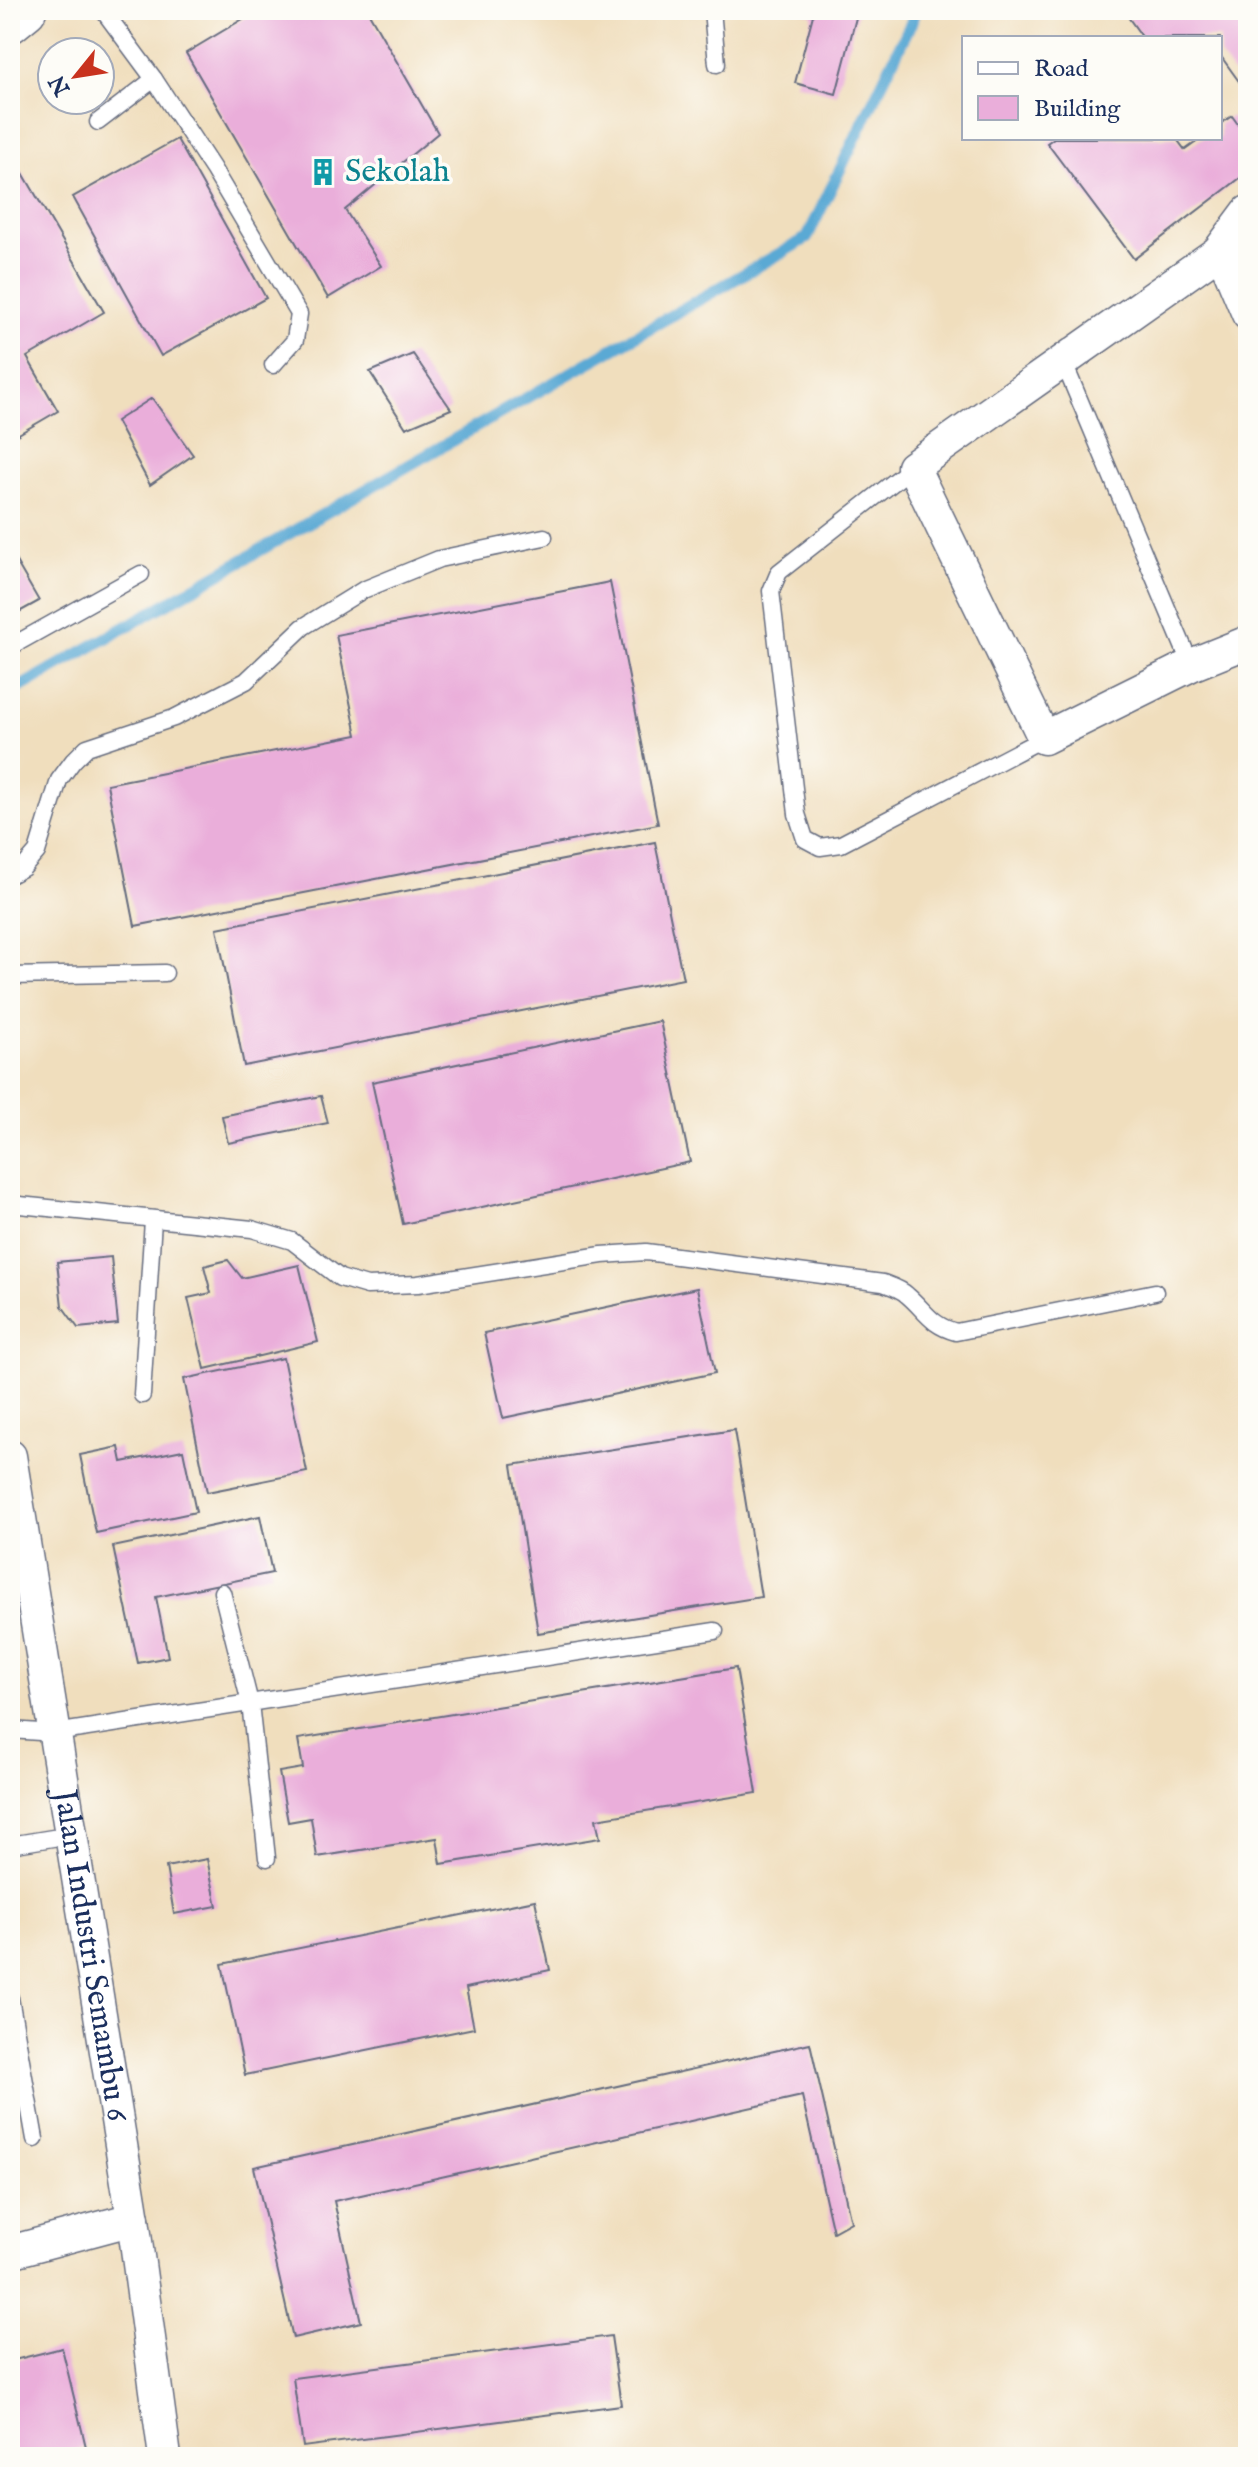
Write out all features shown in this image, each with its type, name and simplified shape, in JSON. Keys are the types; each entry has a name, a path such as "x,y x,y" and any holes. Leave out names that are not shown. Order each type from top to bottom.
{"street":[{"path":"10,23 26,10"},
{"path":"1248,212 1219,252 913,467 1044,738 1191,665 1248,642"},
{"path":"1219,252 1248,314"},
{"name":"Jalan Industri Semambu 6","path":"10,1456 21,1594 55,1733 133,2219 165,2457"},
{"path":"10,2252 133,2219"}],"lane":[{"path":"103,10 154,79 213,169 299,314 295,340 273,365"},
{"path":"712,10 717,64"},
{"path":"98,122 154,79"},
{"path":"1063,361 1191,665"},
{"path":"913,467 779,572 771,591 797,814 805,839 820,847 841,844 1044,738"},
{"path":"10,875 23,868 37,852 59,780 87,747 174,718 246,681 303,627 363,590 439,559 544,537"},
{"path":"10,647 141,574"},
{"path":"10,976 165,973"},
{"path":"10,1204 252,1229 292,1241 340,1278 367,1286 418,1284 602,1255 646,1252 883,1283 906,1294 922,1313 942,1328 956,1332 1155,1292"},
{"path":"142,1395 153,1220"},
{"path":"222,1592 250,1703 267,1858"},
{"path":"10,1730 55,1733 715,1631"},
{"path":"10,1845 71,1835"},
{"path":"10,1998 35,2139"}],"building":[{"name":"Sekolah","path":"258,10 367,10 438,133 345,210 381,266 328,298 186,53"},
{"path":"797,10 858,10 836,94 795,83 813,15"},
{"path":"1123,10 1248,10 1248,94 1222,58 1222,36 1142,36"},
{"path":"1232,116 1248,138 1248,172 1134,259 1047,143 1051,140 1178,140 1185,150 1199,140 1222,140 1222,123"},
{"path":"177,139 266,298 161,356 73,197"},
{"path":"23,173 104,312 27,357 58,411 10,439 10,181"},
{"path":"413,354 451,409 406,428 370,372"},
{"path":"152,398 193,455 150,485 116,421"},
{"path":"10,551 39,601 10,617"},
{"path":"610,582 658,824 135,926 107,784 357,735 336,635"},
{"path":"655,842 683,979 244,1066 217,928"},
{"path":"660,1021 690,1162 403,1224 372,1082"},
{"path":"321,1096 328,1123 228,1143 222,1116"},
{"path":"111,1257 118,1324 78,1328 62,1306 57,1262"},
{"path":"228,1260 242,1278 299,1265 318,1342 205,1369 188,1298 211,1293 204,1266"},
{"path":"697,1288 715,1373 503,1418 484,1333"},
{"path":"283,1358 307,1472 207,1492 184,1379"},
{"path":"734,1430 761,1597 538,1633 512,1465"},
{"path":"119,1447 122,1462 183,1450 196,1512 96,1533 80,1455"},
{"path":"260,1516 272,1573 156,1597 168,1657 138,1663 113,1547"},
{"path":"736,1668 757,1793 596,1819 600,1838 441,1864 437,1838 317,1857 311,1818 288,1822 279,1772 303,1768 298,1739"},
{"path":"207,1859 217,1906 174,1914 166,1867"},
{"path":"535,1900 550,1970 466,1988 474,2028 245,2075 222,1964"},
{"path":"810,2043 851,2222 833,2232 802,2096 334,2201 361,2322 293,2338 254,2167"},
{"path":"10,2144 16,2164 10,2165"},
{"path":"611,2336 621,2405 303,2447 293,2378"},
{"path":"62,2348 86,2447 46,2457 10,2457 10,2361"}],"waterway":[{"path":"10,693 807,238 915,10"}],"place":[{"name":"Sekolah","path":"323,172"}]}
